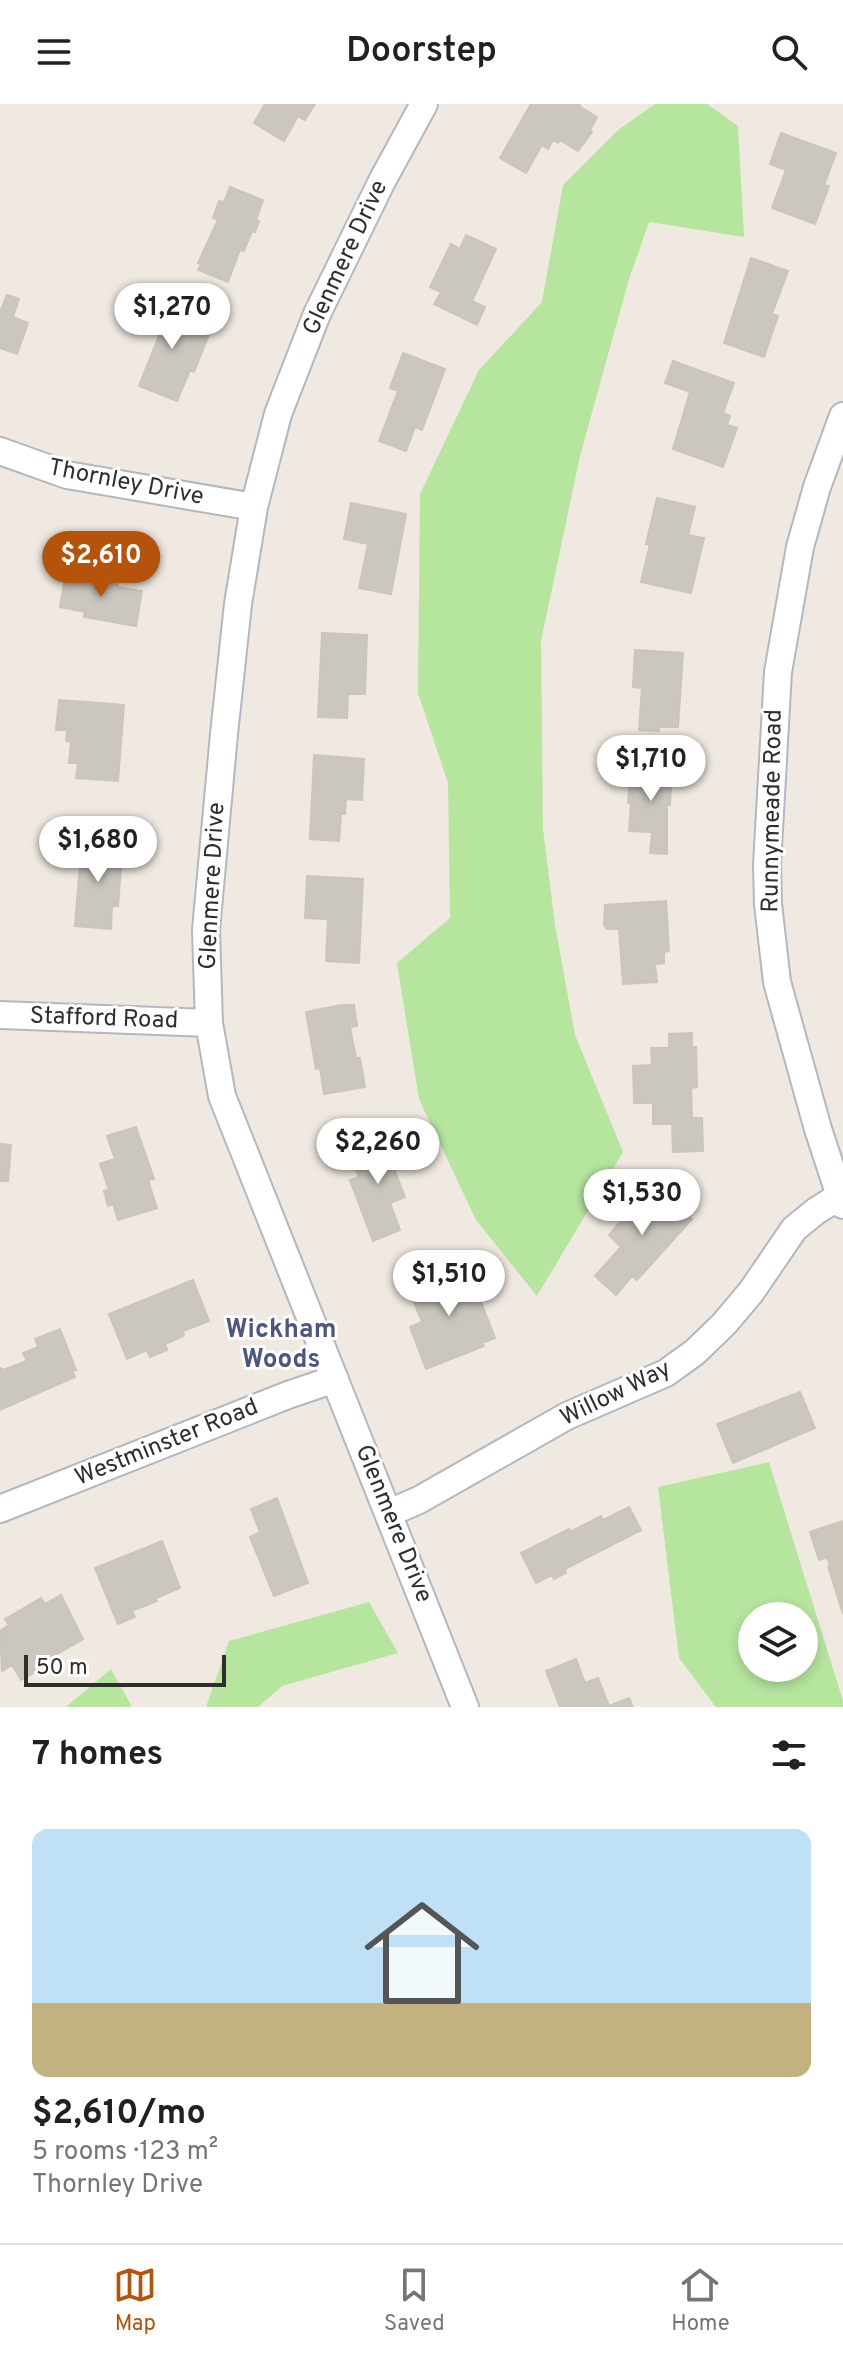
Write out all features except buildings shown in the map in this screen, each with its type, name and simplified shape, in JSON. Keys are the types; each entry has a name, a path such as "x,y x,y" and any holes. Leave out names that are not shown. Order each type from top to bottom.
{"street":[{"name":"Glenmere Drive","path":"424,104 382,181 317,314 278,414 254,507 227,705 207,915 209,1023 222,1096 465,1707"},
{"name":"Runnymeade Road","path":"842,1201 818,1129 777,982 767,865 778,672 800,547 817,487 843,416"},
{"name":"Thornley Drive","path":"0,451 67,475 254,507"},
{"name":"Stafford Road","path":"0,1015 209,1023"},
{"name":"Willow Way","path":"389,1513 419,1500 567,1416 666,1373 695,1352 724,1324 751,1292 794,1229 816,1211 842,1201"},
{"name":"Westminster Road","path":"0,1509 335,1379"}],"green space":[{"path":"655,104 707,104 738,126 744,237 649,222 629,279 580,456 541,641 543,829 555,925 575,1035 623,1152 537,1296 476,1220 419,1099 397,963 450,918 448,783 418,693 420,494 479,370 542,302 563,185 618,130"},
{"path":"769,1462 812,1602 738,1602 738,1682 818,1682 818,1620 843,1707 716,1707 679,1658 658,1487"},
{"path":"369,1602 398,1653 282,1686 258,1707 206,1707 229,1641"},
{"path":"111,1669 132,1707 66,1707"}],"district":[{"name":"Wickham Woods","path":"281,1345"}]}
